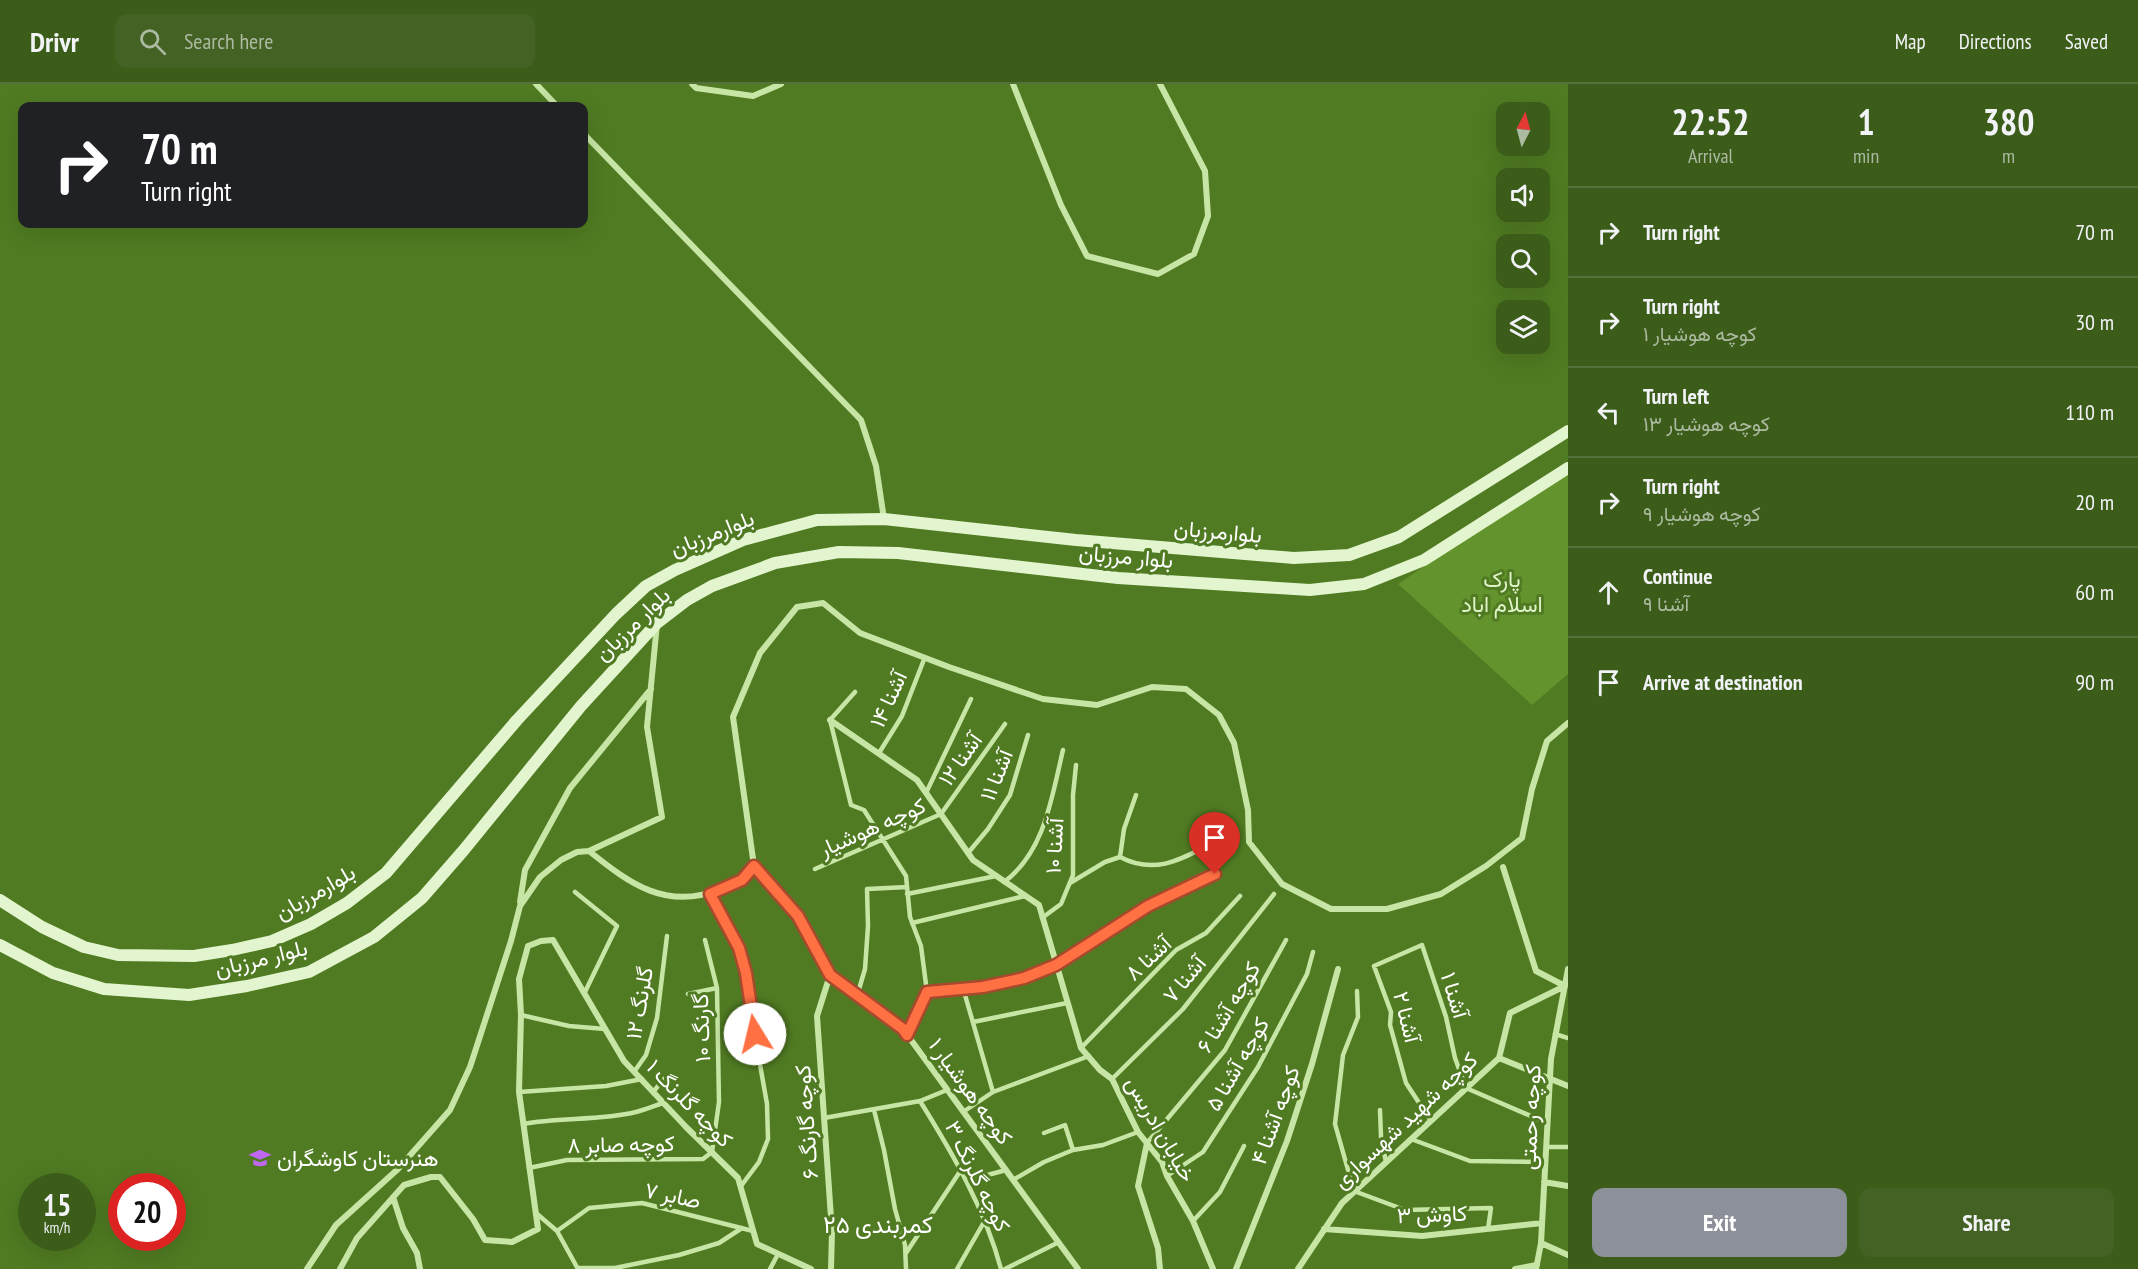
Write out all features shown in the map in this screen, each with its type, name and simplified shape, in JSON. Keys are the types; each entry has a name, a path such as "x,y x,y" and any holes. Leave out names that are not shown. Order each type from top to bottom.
{"main road":[{"name":"بلوارمرزبان","path":"0,900 42,927 84,947 118,955 194,956 232,950 272,941 311,924 347,903 386,873 517,720 616,614 646,586 675,570 754,537 817,520 884,519 1076,540 1294,558 1349,555 1399,537 1568,431"},
{"name":"بلوار مرزبان","path":"0,945 54,973 104,990 189,995 247,986 309,972 374,937 422,898 463,851 580,705 657,623 687,600 712,586 775,562 839,552 898,553 1118,578 1310,590 1364,584 1424,560 1568,468"}],"street":[{"path":"536,84 553,102"},
{"path":"692,84 696,88 753,96 781,84"},
{"path":"1013,84 1060,205 1087,256 1158,274 1194,254 1208,216 1205,171 1161,84"},
{"path":"588,138 861,420 876,466 884,519"},
{"path":"590,851 621,877 665,897 694,898 710,894 742,880 754,866 733,717 760,653 797,607 822,603 860,633 1043,699 1097,705 1152,687 1186,689 1219,715 1234,743 1248,810 1249,842 1282,884 1330,909 1387,909 1440,894 1486,866 1522,838 1532,789 1548,741 1568,723"},
{"path":"520,906 540,877 561,860 577,852 590,851 662,817 647,727 657,623"},
{"path":"307,1269 336,1225 398,1169 450,1110 470,1067 511,941 520,906 525,870 570,788 651,689"},
{"name":"خیابان ادریس","path":"830,720 917,780 973,860 1039,905 1081,1048 1100,1070 1112,1078 1138,1132 1162,1161 1167,1176 1193,1221 1213,1269"},
{"name":"کوچه هوشیار ۱","path":"754,866 798,916 830,975 903,1029 1078,1269"},
{"path":"1503,867 1536,971 1566,986"},
{"name":"کوچه گلرنگ ۱","path":"522,1015 519,979 528,946 541,941 553,940 624,1061 738,1178 757,1244 811,1269"},
{"name":"کوچه آشنا ۴","path":"1236,1269 1287,1141 1312,1064 1338,969"},
{"name":"کوچه رحمتی","path":"1536,1267 1541,1243 1550,1077 1555,1034 1568,969"},
{"name":"کوچه گارنگ ۶","path":"830,975 817,1016 832,1232 831,1269"},
{"name":"کوچه شهید شهسواری","path":"1298,1269 1342,1203 1499,1058 1510,1013 1566,986"},
{"path":"1560,1008 1568,1011"},
{"path":"340,1269 357,1238 404,1185 431,1177 440,1177 473,1219 485,1240 512,1242 538,1229 519,1092 522,1015"},
{"path":"1499,1058 1568,1086"},
{"path":"1147,1143 1138,1186 1158,1248 1160,1269"},
{"path":"1544,1182 1568,1186"},
{"path":"393,1197 403,1228 417,1253 420,1269"},
{"name":"کاوش ۳","path":"1324,1229 1422,1236 1542,1223"},
{"path":"1541,1243 1568,1255"},
{"path":"1515,1269 1536,1267"}],"lane":[{"name":"آشنا ۱۴","path":"879,753 902,716 925,657"},
{"path":"855,692 830,720 851,805 864,810 906,876 912,923 921,946 927,992 907,1035"},
{"path":"926,793 971,699"},
{"name":"آشنا ۱۲","path":"941,814 1005,724"},
{"name":"آشنا ۱۱","path":"968,853 988,829 1010,795 1028,735"},
{"name":"آشنا ۱۰","path":"1004,882 1017,872 1040,836 1048,817 1063,750"},
{"name":"آشنا ۱۰","path":"1042,918 1061,904 1073,875 1072,795 1076,765"},
{"path":"1120,857 1124,829 1136,795"},
{"name":"کوچه هوشیار","path":"815,869 941,814"},
{"path":"1069,883 1105,862 1120,857 1135,865 1169,864 1220,839"},
{"path":"927,992 983,987 1024,978 1056,965 1148,906 1215,874"},
{"path":"908,894 996,876"},
{"path":"857,996 865,969 868,926 867,889 907,887"},
{"path":"575,892 617,926 584,994"},
{"path":"710,894 739,948 746,973 767,1104 768,1139 759,1162 741,1186"},
{"name":"آشنا ۷","path":"1112,1078 1183,1009 1274,894"},
{"path":"912,923 1025,896"},
{"name":"آشنا ۸","path":"1081,1048 1176,950 1206,933 1240,896"},
{"name":"گلرنگ ۱۲","path":"634,1072 646,1055 657,1018 667,936"},
{"name":"گارنگ ۱۰","path":"705,940 717,988 719,1102 712,1152"},
{"name":"کوچه آشنا ۶","path":"1147,1143 1225,1050 1286,940"},
{"name":"آشنا ۱","path":"1422,945 1446,1017 1455,1058 1466,1089"},
{"name":"آشنا ۲","path":"1422,945 1374,966 1391,1011 1390,1025 1406,1083 1431,1121"},
{"name":"کوچه آشنا ۵","path":"1167,1176 1203,1152 1258,1067 1306,974 1313,952"},
{"path":"688,994 717,988"},
{"path":"963,988 993,1092"},
{"path":"1357,991 1359,1017 1344,1055 1335,1124 1354,1191 1404,1210 1491,1208 1488,1229"},
{"path":"973,1022 1067,1003"},
{"path":"522,1015 569,1026 605,1029"},
{"path":"1555,1034 1568,1038"},
{"path":"963,1112 993,1092 1089,1056"},
{"path":"519,1092 606,1086 642,1079"},
{"path":"653,1092 664,1079"},
{"path":"1466,1089 1547,1123"},
{"path":"824,1118 920,1101 947,1090"},
{"name":"کوچه گلرنگ ۳","path":"920,1101 961,1170 1003,1269"},
{"path":"523,1124 545,1120 588,1119 637,1112 663,1103"},
{"path":"874,1110 906,1253 906,1269"},
{"path":"1380,1110 1381,1137 1386,1162"},
{"path":"1044,1133 1065,1125 1073,1150"},
{"path":"1013,1180 1044,1162 1073,1150 1102,1145 1138,1132"},
{"path":"1411,1139 1470,1161 1545,1162"},
{"path":"1193,1221 1220,1192 1244,1146"},
{"path":"1546,1147 1568,1147"},
{"name":"کوچه صابر ۸","path":"529,1168 567,1160 703,1159 712,1152"},
{"path":"906,1253 961,1170"},
{"path":"966,1181 1006,1170"},
{"name":"صابر ۷","path":"557,1231 589,1208 642,1203 753,1231"},
{"path":"536,1213 557,1231 578,1268 615,1268 680,1256 719,1243 742,1228"},
{"path":"957,1269 984,1222"},
{"path":"1003,1269 1059,1242"},
{"path":"770,1269 778,1254"}],"green space":[{"name":"پارک اسلام اباد","path":"1568,469 1568,674 1532,705 1398,584"}],"place":[{"name":"هنرستان کاوشگران","path":"260,1158"}],"district":[{"name":"کمربندی ۲۵","path":"878,1225"}],"route":[{"path":"755,1034 746,973 739,948 710,894 742,880 754,866 798,916 830,975 903,1029 907,1035 927,992 983,987 1024,978 1056,965 1148,906 1215,874"}]}
